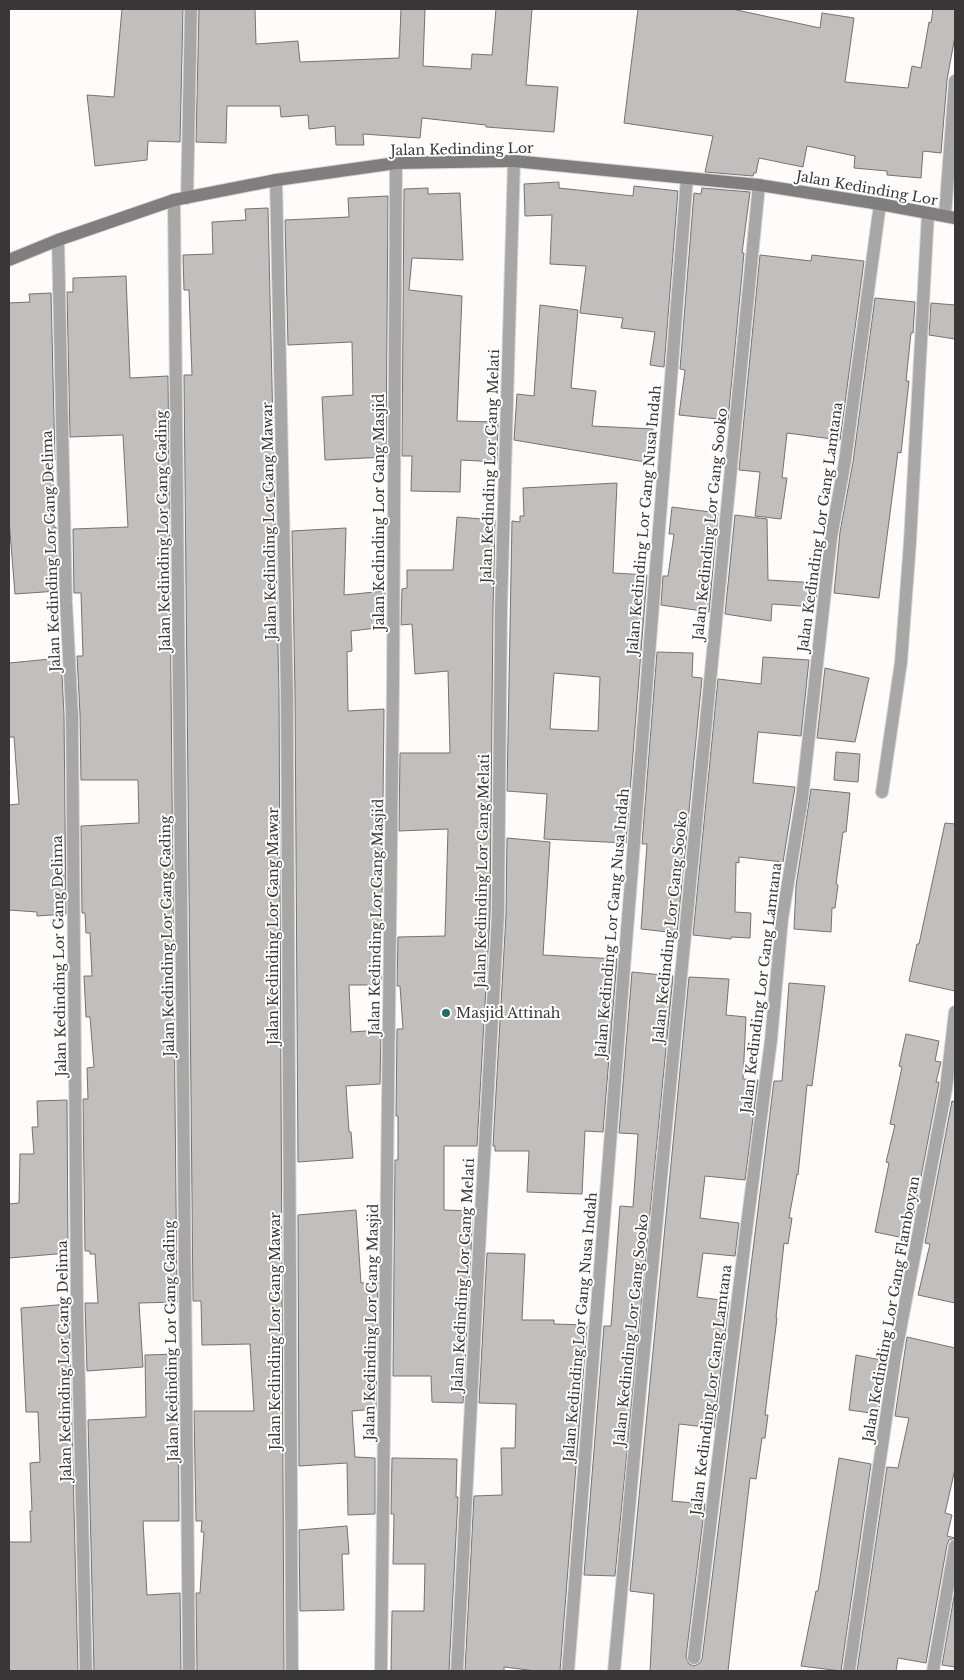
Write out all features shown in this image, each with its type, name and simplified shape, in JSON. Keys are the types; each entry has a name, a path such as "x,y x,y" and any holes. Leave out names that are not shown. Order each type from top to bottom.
{"main road":[{"name":"Jalan Kedinding Lor","path":"9,260 58,240 181,199 276,180 396,164 514,161 759,185 950,217"}],"street":[{"name":"Jalan Kedinding Lor Gang Gading","path":"189,1671 181,199 191,9"},
{"path":"950,217 955,81"},
{"name":"Jalan Kedinding Lor Gang Melati","path":"457,1671 498,915 501,608 514,161"},
{"name":"Jalan Kedinding Lor Gang Masjid","path":"381,1671 393,706 396,164"},
{"name":"Jalan Kedinding Lor Gang Nusa Indah","path":"568,1671 687,178"},
{"name":"Jalan Kedinding Lor Gang Mawar","path":"276,180 287,692 292,1671"},
{"name":"Jalan Kedinding Lor Gang Sooko","path":"614,1671 759,185"},
{"name":"Jalan Kedinding Lor Gang Lamtana","path":"694,1658 771,1040 782,919 802,798 831,538 845,461 880,204"},
{"path":"882,792 901,662 928,213"},
{"name":"Jalan Kedinding Lor Gang Delima","path":"58,240 66,602 72,714 77,1305 86,1671"},
{"name":"Jalan Kedinding Lor Gang Flamboyan","path":"849,1671 895,1357 946,1089 955,1012"},
{"path":"933,1671 955,1546"}],"building":[{"path":"122,9 183,9 180,142 148,141 147,160 95,166 87,95 114,97"},
{"path":"199,9 255,9 256,44 298,41 300,62 399,58 401,9 425,9 423,66 471,69 472,54 492,55 496,9 532,9 526,85 558,87 554,132 486,127 486,125 422,118 420,138 363,134 364,145 336,145 335,126 309,129 308,115 281,117 280,106 227,106 226,143 196,142"},
{"path":"638,9 732,9 820,28 822,13 854,18 845,82 908,88 912,66 921,68 933,9 955,9 955,36 947,80 941,153 923,151 921,178 887,175 887,171 854,168 855,156 807,146 803,167 759,158 756,173 753,176 705,172 713,136 624,123"},
{"path":"559,182 559,188 633,196 634,186 678,191 664,367 650,365 655,332 621,328 623,318 580,313 586,266 550,264 552,215 525,216 524,184"},
{"path":"428,188 428,194 460,193 463,260 412,258 409,290 462,296 457,421 498,422 497,462 461,460 460,492 411,491 412,456 402,456 404,189"},
{"path":"702,188 750,192 742,253 744,253 728,420 679,415 685,370 680,369 694,193 701,194"},
{"path":"388,196 386,457 325,460 322,397 353,395 352,342 288,345 285,220 349,217 348,198"},
{"path":"268,208 279,692 284,1671 197,1671 196,1593 200,1593 204,1532 201,1532 202,1521 196,1521 194,1411 254,1411 250,1344 202,1345 201,1301 193,1301 184,375 192,375 189,290 184,290 183,255 213,254 212,222 246,220 245,209"},
{"path":"760,255 811,261 812,255 864,261 840,440 787,433 782,478 787,478 781,519 755,516 760,472 739,470"},
{"path":"126,276 130,378 168,376 177,1302 139,1303 143,1367 87,1371 85,1303 98,1303 95,1254 85,1251 83,1099 88,1099 87,1068 94,1067 90,1017 86,1017 84,976 92,976 90,933 86,933 85,913 82,913 81,826 139,823 138,780 81,780 77,656 83,656 81,593 74,593 73,529 128,527 123,435 70,437 67,292 73,292 73,278"},
{"path":"51,293 55,460 53,460 54,528 56,527 58,591 15,594 9,520 9,303 30,302 29,294"},
{"path":"875,298 915,302 913,333 911,333 906,381 909,381 901,453 898,452 879,598 834,593 840,532 853,462"},
{"path":"931,303 955,305 955,339 929,335"},
{"path":"540,305 578,310 571,388 596,391 592,426 653,429 651,463 514,440 517,394 534,396"},
{"path":"617,483 613,573 647,575 626,843 544,839 547,794 507,791 512,521 520,522 520,516 524,516 523,488","holes":["554,673 600,677 598,731 550,729"]},
{"path":"672,507 718,513 709,612 661,605 663,576 668,576 674,534 669,534"},
{"path":"735,515 767,519 768,580 818,583 815,607 772,604 771,621 725,614"},
{"path":"457,517 495,520 490,915 477,1146 444,1146 444,1210 473,1211 463,1403 432,1402 431,1376 393,1376 395,1160 398,1160 398,1116 396,1116 397,1029 403,1029 400,986 397,986 398,937 445,936 448,829 399,831 400,753 450,753 448,671 415,674 412,624 401,625 402,589 407,588 407,570 453,570"},
{"path":"346,528 344,595 385,591 385,627 351,631 352,651 347,652 348,711 384,709 381,985 349,985 351,1032 381,1030 380,1084 346,1086 353,1158 298,1162 292,531"},
{"path":"657,652 693,653 692,677 702,678 677,933 641,929 647,844 642,844"},
{"path":"763,657 809,660 801,736 758,732 753,783 795,787 783,862 739,857 739,863 736,862 735,912 751,913 750,938 731,937 731,939 693,935 718,679 761,684"},
{"path":"61,658 64,714 66,914 37,916 37,912 9,910 9,805 19,804 14,737 9,737 9,663"},
{"path":"825,668 869,678 855,742 817,738"},
{"path":"836,752 860,754 858,782 834,780"},
{"path":"811,789 850,793 846,832 843,832 836,884 838,885 835,908 832,908 831,932 794,929 796,886"},
{"path":"945,823 955,824 955,991 909,981 917,944 919,944"},
{"path":"507,838 550,842 543,955 617,959 603,1132 585,1131 582,1194 527,1192 529,1151 495,1151 495,1146 493,1146 506,915"},
{"path":"632,972 673,976 615,1576 584,1575 604,1326 611,1326 620,1206 633,1207 638,1134 619,1133"},
{"path":"689,977 729,979 726,1015 746,1017 743,1079 758,1080 745,1180 705,1176 700,1218 739,1223 735,1256 703,1253 697,1297 729,1301 714,1428 679,1424 672,1501 705,1504 686,1657 689,1664 694,1666 700,1663 702,1659 774,1081 782,1081 789,983 825,986 812,1086 807,1085 798,1175 789,1218 792,1218 788,1244 784,1243 765,1415 768,1415 765,1438 762,1438 756,1479 750,1478 728,1671 650,1671 654,1594 630,1591"},
{"path":"906,1034 939,1041 935,1061 941,1062 936,1082 939,1082 938,1088 909,1239 875,1232 889,1163 886,1162 895,1125 890,1124 902,1067 899,1066"},
{"path":"67,1100 68,1253 9,1258 9,1204 19,1203 20,1154 34,1154 32,1127 38,1127 37,1101"},
{"path":"952,1101 955,1102 955,1303 918,1295 930,1244 925,1243"},
{"path":"356,1210 361,1283 378,1282 376,1409 352,1411 355,1457 375,1458 375,1514 348,1515 347,1463 299,1466 298,1215"},
{"path":"487,1253 525,1254 522,1320 554,1320 554,1324 587,1325 560,1671 536,1671 504,1667 504,1671 465,1671 474,1496 502,1495 501,1448 515,1448 516,1404 479,1403"},
{"path":"69,1304 78,1671 9,1671 9,1542 31,1542 30,1463 40,1462 38,1412 26,1412 21,1308"},
{"path":"907,1337 955,1348 955,1469 945,1513 952,1515 947,1536 955,1538 949,1540 947,1545 926,1663 898,1658 896,1671 857,1671 887,1467 898,1468 909,1418 895,1416"},
{"path":"178,1354 179,1521 143,1521 147,1595 180,1593 181,1671 94,1671 88,1420 146,1417 145,1355"},
{"path":"856,1355 886,1361 878,1414 849,1410"},
{"path":"392,1458 457,1459 456,1497 458,1497 449,1671 391,1671 392,1611 424,1611 425,1564 393,1564 394,1514 391,1514"},
{"path":"839,1458 871,1464 841,1671 801,1666 816,1591 818,1591"},
{"path":"347,1526 349,1554 342,1554 344,1610 300,1611 299,1530"},
{"path":"955,1591 955,1667 942,1665"}],"place":[{"name":"Masjid Attinah","path":"446,1013"}]}
